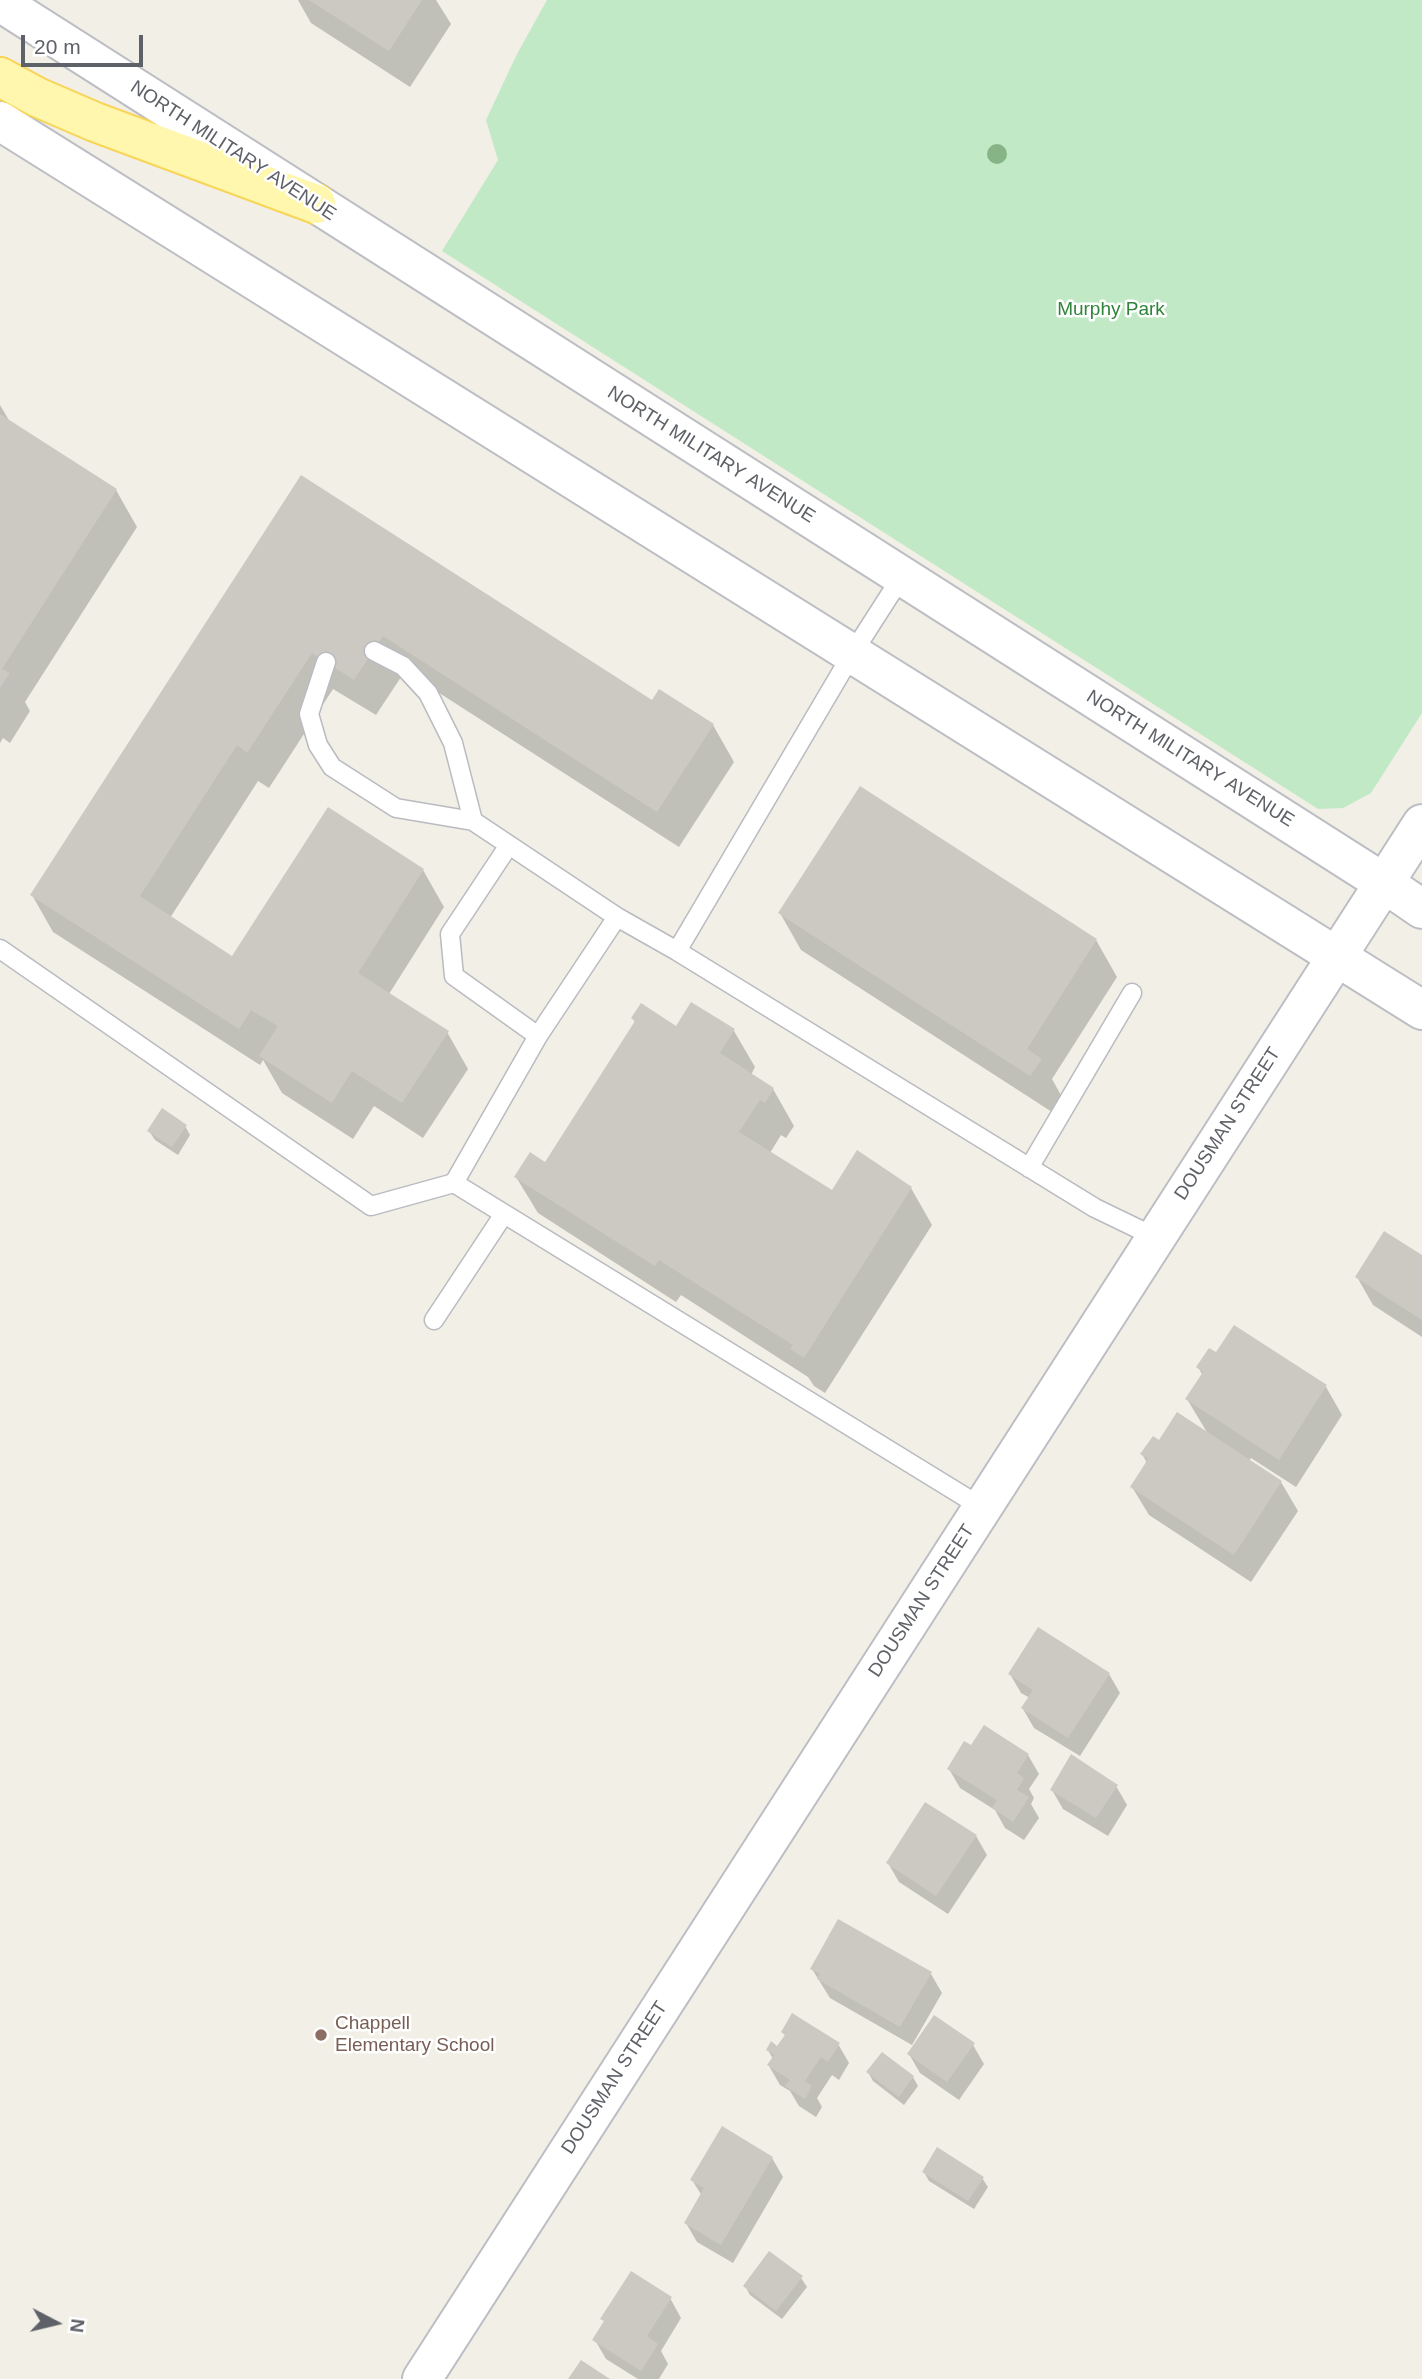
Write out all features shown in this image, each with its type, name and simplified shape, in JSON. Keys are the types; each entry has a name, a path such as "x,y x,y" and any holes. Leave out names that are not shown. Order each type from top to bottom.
{"main road":[{"name":"NORTH MILITARY AVENUE","path":"0,2 1422,909"},
{"path":"0,76 37,97 95,122 316,204"},
{"path":"0,121 1422,1010"},
{"name":"DOUSMAN STREET","path":"422,2379 1422,824"}],"lane":[{"path":"677,951 852,654 902,576"},
{"path":"374,651 403,666 428,693 453,743 473,821"},
{"path":"326,662 309,713 318,745 332,767 396,808 473,821 617,917 677,951 1095,1208 1155,1237"},
{"path":"509,845 450,934 454,976 538,1036"},
{"path":"0,949 371,1206 454,1183 538,1036 617,917"},
{"path":"1029,1168 1132,993"},
{"path":"454,1183 984,1507"},
{"path":"434,1320 504,1214"}],"green space":[{"name":"Murphy Park","path":"547,0 1422,0 1422,713 1371,793 1343,808 1318,809 442,251 498,160 486,120 517,54"}],"building":[{"path":"309,0 422,0 389,51"},
{"path":"0,414 117,489 2,669 10,673 0,688"},
{"path":"301,475 652,700 659,689 714,724 657,812 383,636 354,680 312,653 247,753 237,745 140,896 232,956 328,807 424,869 358,973 449,1031 402,1103 352,1071 332,1103 259,1056 278,1026 251,1010 239,1029 30,895"},
{"path":"860,786 1097,939 1027,1049 1042,1059 1030,1076 778,913"},
{"path":"691,1002 735,1029 720,1053 774,1088 765,1103 760,1100 739,1132 832,1190 857,1150 912,1187 804,1358 790,1349 793,1345 659,1260 655,1266 514,1177 530,1152 545,1162 635,1021 631,1018 641,1003 676,1026"},
{"path":"162,1108 187,1125 172,1147 147,1131"},
{"path":"1384,1231 1422,1255 1422,1320 1355,1277"},
{"path":"1234,1325 1327,1385 1279,1460 1185,1399 1203,1372 1196,1367 1209,1348 1216,1352"},
{"path":"1177,1412 1282,1481 1234,1555 1130,1487 1148,1459 1140,1454 1153,1436 1159,1440"},
{"path":"1038,1627 1110,1673 1068,1738 1021,1708 1033,1690 1008,1674"},
{"path":"984,1725 1029,1754 1017,1773 1024,1778 1017,1790 1029,1797 1013,1822 992,1808 997,1800 947,1769 964,1741 971,1745"},
{"path":"1071,1754 1118,1785 1096,1818 1050,1790"},
{"path":"925,1802 977,1835 936,1896 886,1863"},
{"path":"838,1919 932,1972 900,2027 817,1979 820,1974 810,1969"},
{"path":"792,2013 840,2043 828,2062 821,2057 805,2081 812,2086 805,2099 785,2086 790,2080 767,2065 774,2055 766,2050 771,2041 777,2046 785,2035 781,2032"},
{"path":"934,2015 975,2043 947,2082 907,2054"},
{"path":"882,2052 914,2076 899,2097 866,2072"},
{"path":"722,2126 773,2157 721,2245 684,2223 704,2188 690,2180"},
{"path":"937,2147 984,2177 968,2201 922,2172"},
{"path":"769,2251 803,2276 776,2311 743,2286"},
{"path":"631,2271 672,2297 647,2336 658,2344 641,2371 592,2340 604,2321 600,2319"},
{"path":"581,2360 610,2379 568,2379"}],"place":[{"name":"Chappell Elementary School","path":"321,2035"}]}
